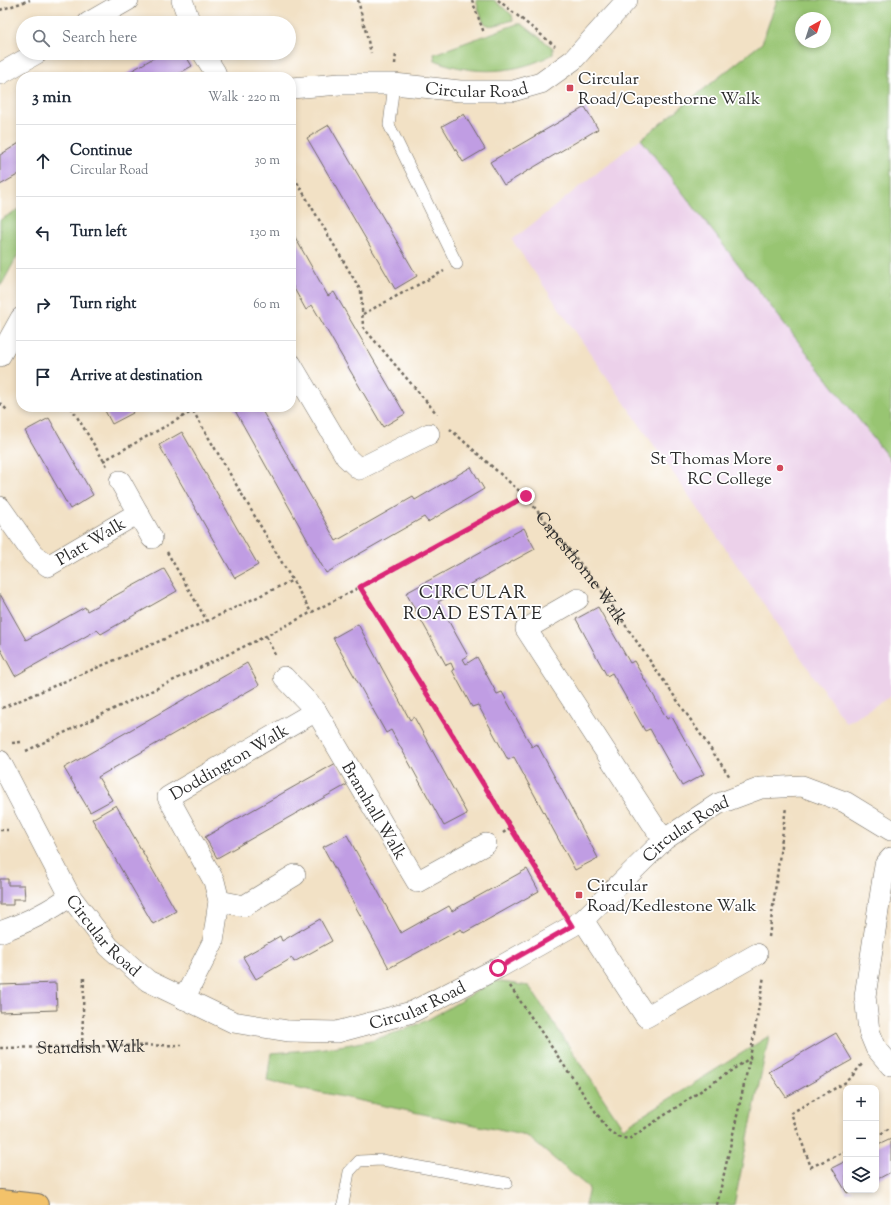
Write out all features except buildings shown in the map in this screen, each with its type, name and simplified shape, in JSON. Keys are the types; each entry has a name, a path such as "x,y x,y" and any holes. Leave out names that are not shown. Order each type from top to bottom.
{"highway":[{"path":"0,1201 37,1205"}],"street":[{"path":"100,16 128,0"},
{"path":"182,0 188,16"},
{"name":"Circular Road","path":"296,88 340,84 394,84 460,91 512,91 540,83 573,60 627,0"},
{"path":"0,74 24,60"},
{"path":"207,60 215,72"},
{"path":"0,356 16,327"},
{"path":"296,372 346,457 359,469 437,428"},
{"path":"120,481 152,538"},
{"name":"Platt Walk","path":"0,507 34,554 48,566 138,513"},
{"name":"Capesthorne Walk","path":"578,599 526,629 656,829 665,839"},
{"name":"Bramhall Walk","path":"284,677 316,711 417,882 486,844"},
{"name":"Doddington Walk","path":"184,999 214,942 219,901 214,881 168,797 316,711"},
{"name":"Circular Road","path":"0,761 70,896 109,947 148,981 233,1022 288,1031 337,1032 412,1012 498,968 577,923 665,839 718,804 761,788 802,786 845,802 891,830"},
{"path":"891,858 885,865 865,996 869,1031 876,1048 891,1066"},
{"path":"219,901 244,906 295,875"},
{"path":"0,932 20,925 54,908 70,896"},
{"path":"577,923 646,1017 763,949"}],"lane":[{"path":"394,84 389,125 457,264"},
{"path":"343,1205 349,1172 359,1161 382,1160 507,1183"}],"path":[{"path":"0,10 30,0"},
{"path":"358,0 371,53"},
{"path":"472,0 484,33"},
{"path":"498,0 573,60"},
{"path":"296,180 362,291 363,327 440,417"},
{"path":"363,314 457,264"},
{"path":"0,403 7,410"},
{"path":"74,412 103,461 120,481"},
{"path":"103,461 191,412"},
{"path":"194,412 311,612"},
{"name":"Capesthorne Walk","path":"437,428 526,496 597,584 732,780"},
{"path":"26,751 266,636 360,587 526,496"},
{"path":"152,538 161,542 207,621"},
{"path":"2,708 207,621 293,580"},
{"path":"360,587 577,923"},
{"path":"763,949 787,801"},
{"path":"0,830 8,830"},
{"path":"498,968 608,1130 618,1137 629,1138 750,1058"},
{"path":"717,1205 750,1058 764,975"},
{"path":"82,1048 84,977"},
{"name":"Standish Walk","path":"0,1048 82,1048 182,1045"},
{"path":"843,1152 812,1167 790,1113 848,1081 876,1048"},
{"path":"879,1135 891,1127"}],"shaded area":[{"name":"St Thomas More RC College","path":"777,0 891,0 891,696 846,723 512,240 762,43"}],"green space":[{"path":"476,0 494,0 512,15 513,20 496,25 487,25 481,17"},
{"path":"777,0 891,0 891,461 641,139 762,43"},
{"path":"517,24 522,24 553,48 553,54 525,66 495,70 464,69 435,60 434,54"},
{"path":"16,211 16,258 2,284 0,285 0,220"},
{"path":"495,981 529,986 623,1128 769,1036 734,1205 585,1205 589,1188 527,1136 267,1081 271,1053 312,1050 352,1044 391,1034 429,1019"}],"place":[{"name":"Circular Road/Capesthorne Walk","path":"570,88"},
{"name":"St Thomas More RC College","path":"780,468"},
{"name":"Circular Road/Kedlestone Walk","path":"579,895"}],"district":[{"name":"CIRCULAR ROAD ESTATE","path":"473,602"}],"route":[{"path":"498,968 572,926 360,587 526,496"}]}
